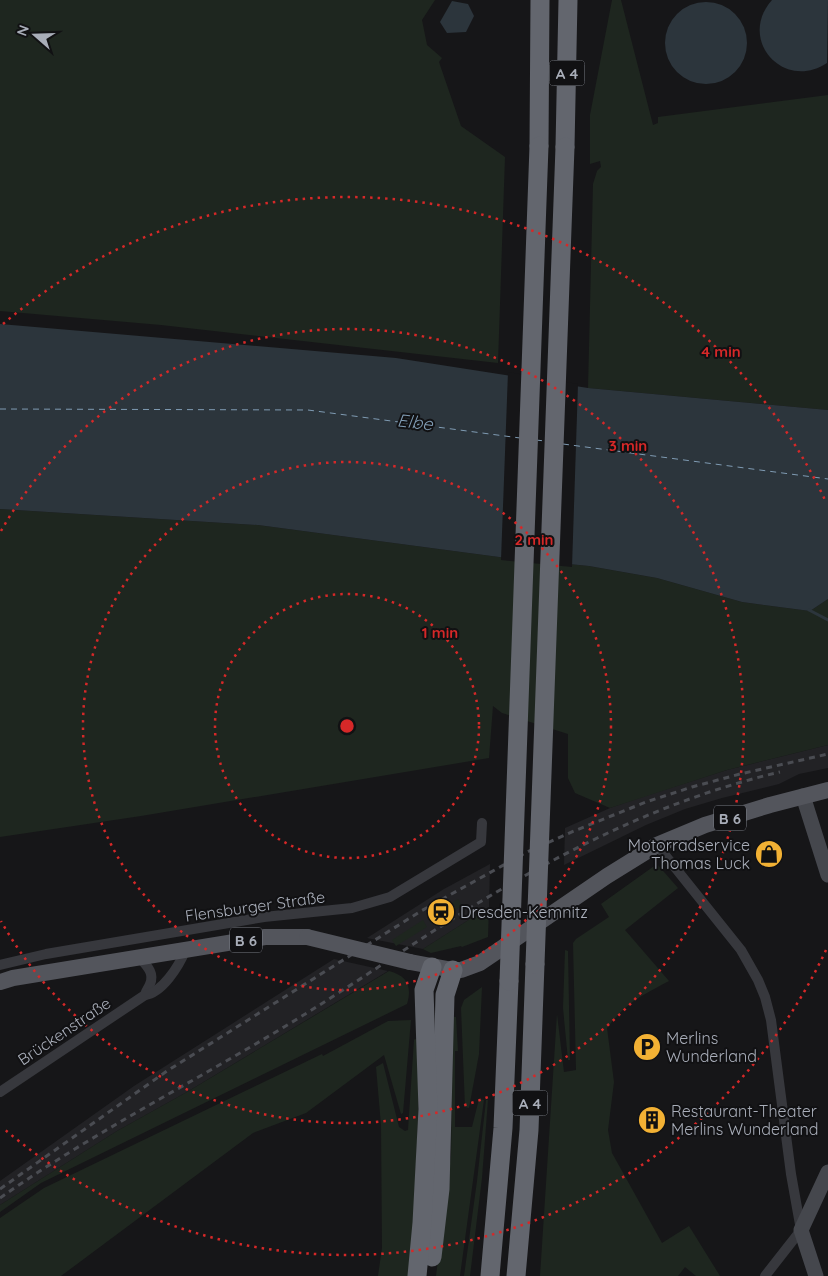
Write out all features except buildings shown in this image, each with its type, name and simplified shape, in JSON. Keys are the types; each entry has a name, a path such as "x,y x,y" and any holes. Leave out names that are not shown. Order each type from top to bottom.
{"highway":[{"name":"A 4","path":"490,1276 503,1128 539,146 540,0"},
{"name":"A 4","path":"516,1276 529,1130 565,147 568,0"},
{"path":"417,1276 422,1223 428,1109 424,990 432,967"},
{"path":"430,1276 440,1189 445,995 452,970"}],"main road":[{"name":"B 6","path":"0,982 13,978 265,937 307,938 432,967 462,970 480,963 495,954 607,876 658,845 705,826 828,790"}],"street":[{"path":"803,796 828,875"},
{"name":"Flensburger Straße","path":"0,965 46,954 264,918 352,908 372,903 390,897 481,842 482,822"},
{"path":"658,845 741,950 755,973 765,997 771,1020 791,1174 802,1230 816,1276"},
{"name":"Brückenstraße","path":"0,1092 145,995 150,994 171,978 180,964 185,951"},
{"path":"140,958 150,970 152,977 145,995"},
{"path":"765,1276 802,1230 828,1172"}],"shaded area":[{"path":"0,0 435,0 422,20 427,45 442,58 439,62 461,126 505,157 498,363 161,325 0,311"},
{"path":"612,0 621,0 653,125 658,123 658,117 828,95 828,410 588,388 593,184 597,171 601,167 600,161 590,164 590,115"},
{"path":"0,509 258,525 499,557 589,566 657,578 742,602 810,611 828,599 828,745 727,770 610,808 575,793 568,778 568,734 502,713 493,706 489,758 141,816 0,837"},
{"path":"828,745 828,768 799,774 779,784 685,809 646,825 564,865 565,828 610,808 727,770"},
{"path":"490,864 489,907 423,949 367,938 444,889"},
{"path":"657,864 678,888 625,930 669,981 628,1006 607,1028 614,1082 608,1130 612,1153 662,1243 689,1226 720,1276 696,1276 685,1267 678,1276 540,1276 557,1014 564,1072 576,1070 573,943 609,917 601,904"},
{"path":"458,899 462,906 432,924 428,917"},
{"path":"489,907 488,937 462,947 431,953 423,949"},
{"path":"423,920 427,927 396,946 392,940"},
{"path":"565,950 568,951 570,1060 568,1060 563,1008"},
{"path":"334,959 388,971 187,1092 117,1131 0,1205 0,1181 134,1086"},
{"path":"389,971 401,976 407,983 409,992 407,1004 41,1183 0,1212 0,1205 117,1131 187,1092"},
{"path":"482,987 479,1054 469,1108 465,1107 461,1008 464,1000"},
{"path":"453,1017 456,1017 458,1051 455,1051 455,1127 472,1127 479,1099 484,1100 460,1276 436,1276 451,1155"},
{"path":"411,1020 403,1113 401,1114 384,1055 306,1113 253,1133 61,1276 0,1276 0,1218 44,1188 322,1054 323,1056 388,1021"},
{"path":"415,1039 418,1040 419,1096 411,1276 378,1276 382,1248 381,1125 376,1067 383,1063 399,1127 405,1131 408,1130"},
{"path":"486,1100 488,1100 482,1178 470,1276 464,1276 477,1181"}],"water":[{"path":"772,0 828,0 827,63 811,70 795,71 781,66 770,57 762,45 760,30 763,15"},
{"path":"452,1 468,4 474,16 466,32 447,33 440,22"},
{"path":"698,2 714,2 729,9 740,20 747,35 744,59 735,72 714,84 698,84 683,77 672,66 665,51 665,35 672,20 683,9"},
{"name":"Elbe","path":"0,324 396,358 588,388 828,410 828,599 810,611 742,602 657,578 589,566 499,557 258,525 0,509"}],"pier":[{"path":"508,372 578,384 572,567 501,560"}],"waterway":[{"path":"809,610 828,620"}],"ferry route":[{"path":"0,409 308,410 520,438"},
{"path":"536,440 545,441"},
{"path":"563,444 828,479"}],"railway":[{"path":"0,1189 167,1071 421,911 527,852 646,802 692,787 828,754"},
{"path":"0,1198 70,1152 306,1014 454,918 531,872 652,813 737,783 780,772"}],"place":[{"name":"Motorradservice Thomas Luck","path":"769,854"},
{"name":"Dresden-Kemnitz","path":"441,912"},
{"name":"Merlins Wunderland","path":"647,1047"},
{"name":"Restaurant-Theater Merlins Wunderland","path":"652,1120"}]}
